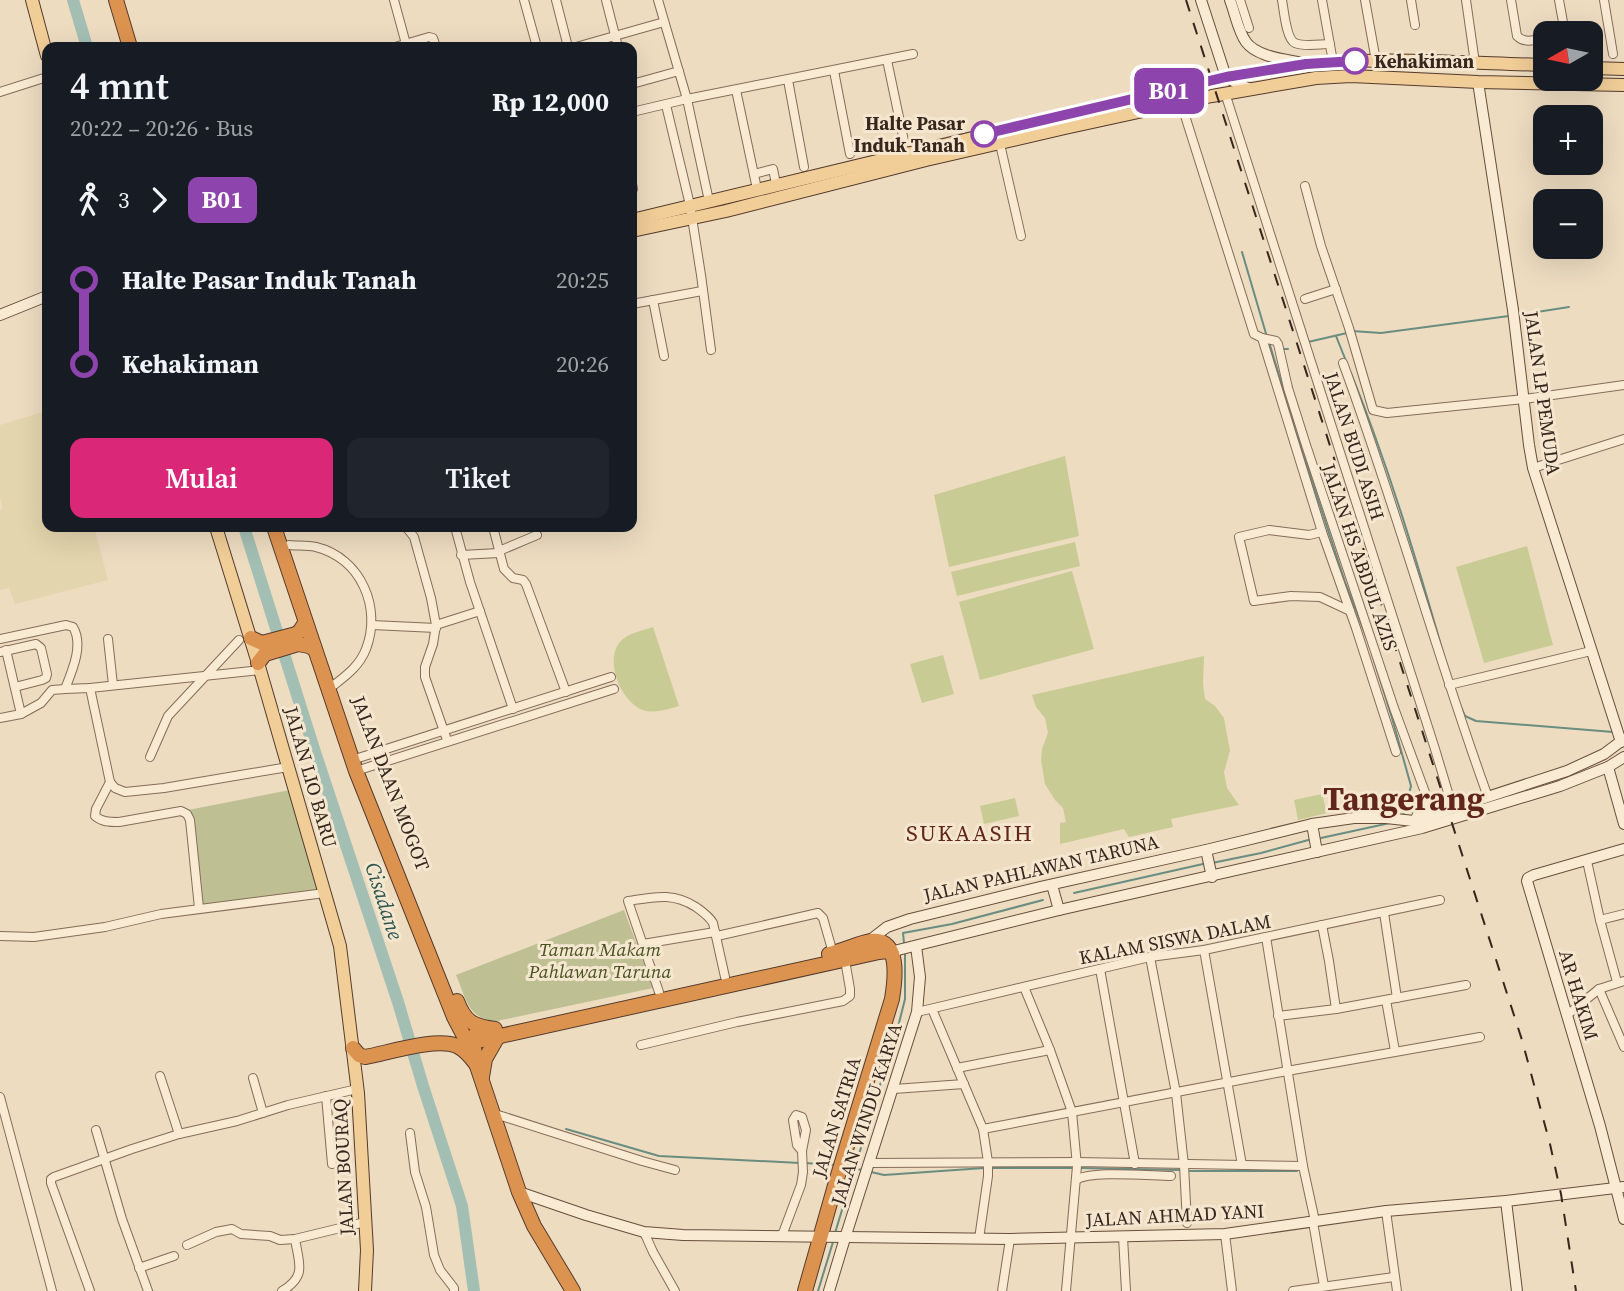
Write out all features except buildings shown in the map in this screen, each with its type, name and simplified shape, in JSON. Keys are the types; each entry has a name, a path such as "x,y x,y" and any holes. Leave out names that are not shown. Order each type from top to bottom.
{"highway":[{"path":"107,0 120,42"},
{"path":"116,0 129,42"},
{"name":"JALAN DAAN MOGOT","path":"275,532 300,634 314,649 454,1017 471,1036 477,1066 519,1192 534,1226 573,1291"},
{"name":"JALAN DAAN MOGOT","path":"285,532 358,764 463,1015 472,1023 496,1034"},
{"path":"256,651 300,634 304,644 314,649"},
{"path":"869,941 886,943 895,952"},
{"name":"JALAN PAHLAWAN TARUNA","path":"471,1036 496,1034 630,1007 839,957 869,941"},
{"name":"JALAN PAHLAWAN TARUNA","path":"496,1034 536,1021 725,977 839,957 882,951 895,952"},
{"name":"JALAN SATRIA","path":"805,1291 892,999 895,952"},
{"path":"437,1043 450,1032 454,1017"},
{"path":"482,1082 485,1059 496,1034"},
{"path":"352,1045 362,1056 437,1043 456,1045 477,1066"}],"main road":[{"path":"32,0 43,42"},
{"path":"637,231 691,212 709,201 757,188 1226,77 1334,62 1533,65"},
{"path":"1296,81 1300,65"},
{"path":"1603,68 1624,69"},
{"path":"637,219 691,212 1226,93 1316,78 1351,76 1624,85"},
{"name":"JALAN LIO BARU","path":"218,532 256,651 340,946 352,1045"},
{"name":"JALAN BOURAQ","path":"352,1045 367,1250 365,1291"}],"street":[{"path":"394,0 409,42"},
{"path":"524,0 536,42"},
{"path":"556,0 567,42"},
{"path":"606,0 617,42"},
{"path":"658,0 687,99 709,201"},
{"path":"1201,0 1226,77 1251,89"},
{"path":"1230,0 1244,38 1252,48 1300,65"},
{"path":"1240,0 1249,28"},
{"path":"1282,0 1289,39 1294,43 1330,44"},
{"path":"1322,0 1334,62"},
{"path":"1365,0 1376,61"},
{"path":"1411,0 1415,25"},
{"path":"1466,0 1475,64"},
{"path":"1511,0 1517,36 1527,41 1533,40"},
{"path":"1559,0 1562,21"},
{"path":"1604,0 1613,54"},
{"path":"594,42 664,22"},
{"path":"417,42 429,37 434,42"},
{"path":"637,111 913,54"},
{"path":"887,60 904,141"},
{"path":"637,83 679,71"},
{"path":"834,71 850,154"},
{"path":"0,92 42,79"},
{"path":"788,80 804,167"},
{"name":"JALAN LP PEMUDA","path":"1478,82 1534,468 1591,650 1623,740"},
{"path":"736,90 757,188"},
{"name":"JALAN BUDI ASIH","path":"1226,93 1453,808"},
{"path":"1181,103 1254,334 1269,340 1283,358 1283,389"},
{"path":"666,104 691,212 711,350"},
{"path":"1000,144 1021,236"},
{"path":"754,174 773,169 776,184"},
{"path":"1305,186 1321,246 1373,410 1387,413 1524,399 1624,385"},
{"path":"1305,299 1336,289"},
{"path":"637,303 702,291"},
{"path":"0,315 42,298"},
{"path":"653,300 664,356"},
{"path":"0,320 42,305"},
{"path":"1269,340 1273,373 1283,389 1301,446 1322,532 1396,752"},
{"path":"1343,363 1488,797"},
{"path":"1273,373 1284,371"},
{"path":"1534,468 1624,439"},
{"name":"JALAN HS ABDUL AZIS","path":"1301,446 1426,795 1431,816"},
{"path":"1322,532 1309,535 1269,530 1239,537 1254,601 1282,597 1320,597 1350,611"},
{"path":"410,532 414,537 431,598 436,626 425,667 425,677 447,743"},
{"path":"455,532 513,709"},
{"path":"494,532 504,569 513,578 523,580 526,584 566,692"},
{"path":"461,555 499,552 537,535"},
{"path":"289,545 316,547 340,558 359,577 370,601 372,625 365,651 352,670 334,685"},
{"path":"372,625 436,626 480,611"},
{"path":"0,639 66,625 73,627 78,650 65,689"},
{"path":"1356,628 1367,628"},
{"path":"108,639 113,685"},
{"path":"15,687 45,679 47,674 41,648 36,644 3,651 21,714"},
{"path":"1452,684 1591,650"},
{"path":"0,718 21,714 41,703 52,690 205,676 256,651"},
{"path":"150,757 168,716 205,676 256,651"},
{"path":"358,764 444,732 611,677"},
{"path":"90,688 110,782 125,792 288,767"},
{"path":"358,764 447,743 614,689"},
{"path":"1379,700 1394,708"},
{"name":"JALAN PAHLAWAN TARUNA","path":"869,941 887,927 909,919 1052,884 1206,853 1347,818 1412,821 1431,816 1567,771 1604,754 1623,740"},
{"path":"895,952 1211,874 1430,826 1560,786 1608,767 1624,757"},
{"path":"1608,767 1623,819"},
{"path":"110,782 96,808 95,816 100,820 119,822 181,811 187,814 190,820 199,908"},
{"path":"1412,821 1426,795"},
{"path":"1312,827 1317,850"},
{"name":"AR HAKIM","path":"1624,849 1534,875 1527,880 1620,1188 1624,1219"},
{"path":"1206,853 1211,874"},
{"path":"1567,1015 1599,989 1621,982 1600,920 1587,861"},
{"path":"1052,884 1059,911"},
{"path":"0,936 34,937 105,927 199,908 325,893"},
{"path":"659,992 628,901 662,896 683,900 708,916 713,923 725,977"},
{"name":"KALAM SISWA DALAM","path":"917,1012 1150,957 1204,950 1440,900"},
{"path":"641,1045 843,1001 850,996 839,957 823,918 818,913 716,934 643,944"},
{"path":"1384,913 1397,998"},
{"path":"1600,920 1624,914"},
{"path":"1322,925 1336,1009"},
{"path":"1266,937 1324,1286"},
{"name":"JALAN WINDU KARYA","path":"830,1291 844,1238 917,1012 920,977 913,946"},
{"path":"1204,950 1242,1165"},
{"path":"1150,957 1176,1093 1187,1223"},
{"path":"1100,969 1135,1164"},
{"path":"1278,1016 1336,1009 1466,985"},
{"path":"1024,987 1072,1112 1077,1164 1066,1291"},
{"path":"1599,989 1622,1037 1624,1047"},
{"path":"1386,1000 1395,1051"},
{"path":"932,1009 984,1129 988,1176 979,1239"},
{"path":"984,1129 1287,1070 1480,1037"},
{"path":"957,1068 1050,1050"},
{"path":"160,1076 179,1134"},
{"path":"253,1078 263,1113"},
{"path":"894,1090 964,1084"},
{"path":"90,1291 51,1179 179,1134 357,1089"},
{"path":"327,1096 332,1164"},
{"path":"0,1097 52,1291"},
{"path":"492,1113 675,1170"},
{"path":"96,1130 122,1219 148,1291"},
{"path":"410,1133 415,1172 426,1207 434,1255 454,1291"},
{"path":"779,1236 783,1233 801,1185 803,1155"},
{"path":"869,1164 1135,1164 1184,1168 1303,1166"},
{"path":"1076,1179 1094,1175 1171,1176"},
{"name":"JALAN AHMAD YANI","path":"519,1192 645,1231 683,1235 1010,1239 1225,1234 1386,1211 1620,1188"},
{"path":"1506,1201 1517,1291"},
{"path":"1386,1211 1396,1291"},
{"path":"187,1245 216,1232 232,1229 242,1234 270,1236 280,1240 295,1239 365,1222"},
{"path":"645,1231 653,1252 675,1291"},
{"path":"1225,1234 1232,1291"},
{"path":"1123,1237 1126,1291"},
{"path":"282,1291 299,1278 295,1239"},
{"path":"1002,1291 1010,1239"},
{"path":"139,1268 174,1256"},
{"path":"1293,1291 1324,1286 1339,1287 1394,1277"}],"shaded area":[{"path":"42,412 42,532 95,532 108,580 15,604 9,588 0,590 0,510 3,509 0,498 0,425"}],"green space":[{"path":"1065,456 1079,536 949,567 934,495"},
{"path":"1075,542 1080,566 957,596 951,572"},
{"path":"1527,546 1553,645 1484,663 1456,567"},
{"path":"1072,571 1094,649 980,680 959,602"},
{"path":"653,627 679,706 646,711 623,693 618,683 614,661 615,651 622,640"},
{"path":"943,655 954,694 922,703 910,664"},
{"path":"1204,656 1205,699 1215,706 1224,718 1230,751 1224,772 1227,788 1239,805 1171,819 1173,827 1129,837 1124,829 1060,844 1060,823 1066,822 1063,808 1045,784 1041,760 1048,733 1045,718 1036,707 1032,695"},
{"path":"290,790 325,890 196,905 188,810"},
{"path":"1322,794 1327,813 1298,820 1294,800"},
{"path":"1015,798 1019,816 984,824 980,806"},
{"name":"Taman Makam Pahlawan Taruna","path":"624,910 653,988 497,1021 480,1017 469,1006 456,975"}],"waterway":[{"name":"Cisadane","path":"73,0 86,42"},
{"path":"1242,252 1267,337"},
{"path":"1518,315 1569,307"},
{"path":"1352,331 1381,333 1509,316"},
{"path":"1308,342 1347,333"},
{"path":"1336,336 1346,361"},
{"path":"1269,342 1345,582 1367,639"},
{"path":"1282,349 1288,349"},
{"path":"1351,373 1401,513 1444,656"},
{"name":"Cisadane","path":"246,532 462,1206 474,1291"},
{"path":"1372,654 1411,786 1401,816"},
{"path":"1460,705 1465,716 1476,721 1613,732"},
{"path":"1321,838 1390,823"},
{"path":"1212,863 1312,839"},
{"path":"1074,893 1203,864"},
{"path":"904,943 903,933 952,924 1043,900"},
{"path":"835,1233 905,999 905,952"},
{"path":"566,1129 659,1156 800,1163"},
{"path":"805,1163 835,1165"},
{"path":"847,1167 862,1170"},
{"path":"871,1172 884,1175 984,1168"},
{"path":"990,1168 1075,1168"},
{"path":"1081,1168 1180,1170"},
{"path":"1189,1171 1297,1171"},
{"path":"818,1291 833,1242"}],"railway":[{"path":"1186,0 1522,1040 1561,1194 1576,1291"}],"bus line":[{"name":"B01","path":"984,134 1226,77 1306,64 1355,61"}],"place":[{"name":"Kehakiman","path":"1355,61"},
{"name":"Halte Pasar Induk Tanah","path":"984,134"}],"district":[{"name":"Tangerang","path":"1404,798"},
{"name":"SUKAASIH","path":"970,833"}]}
